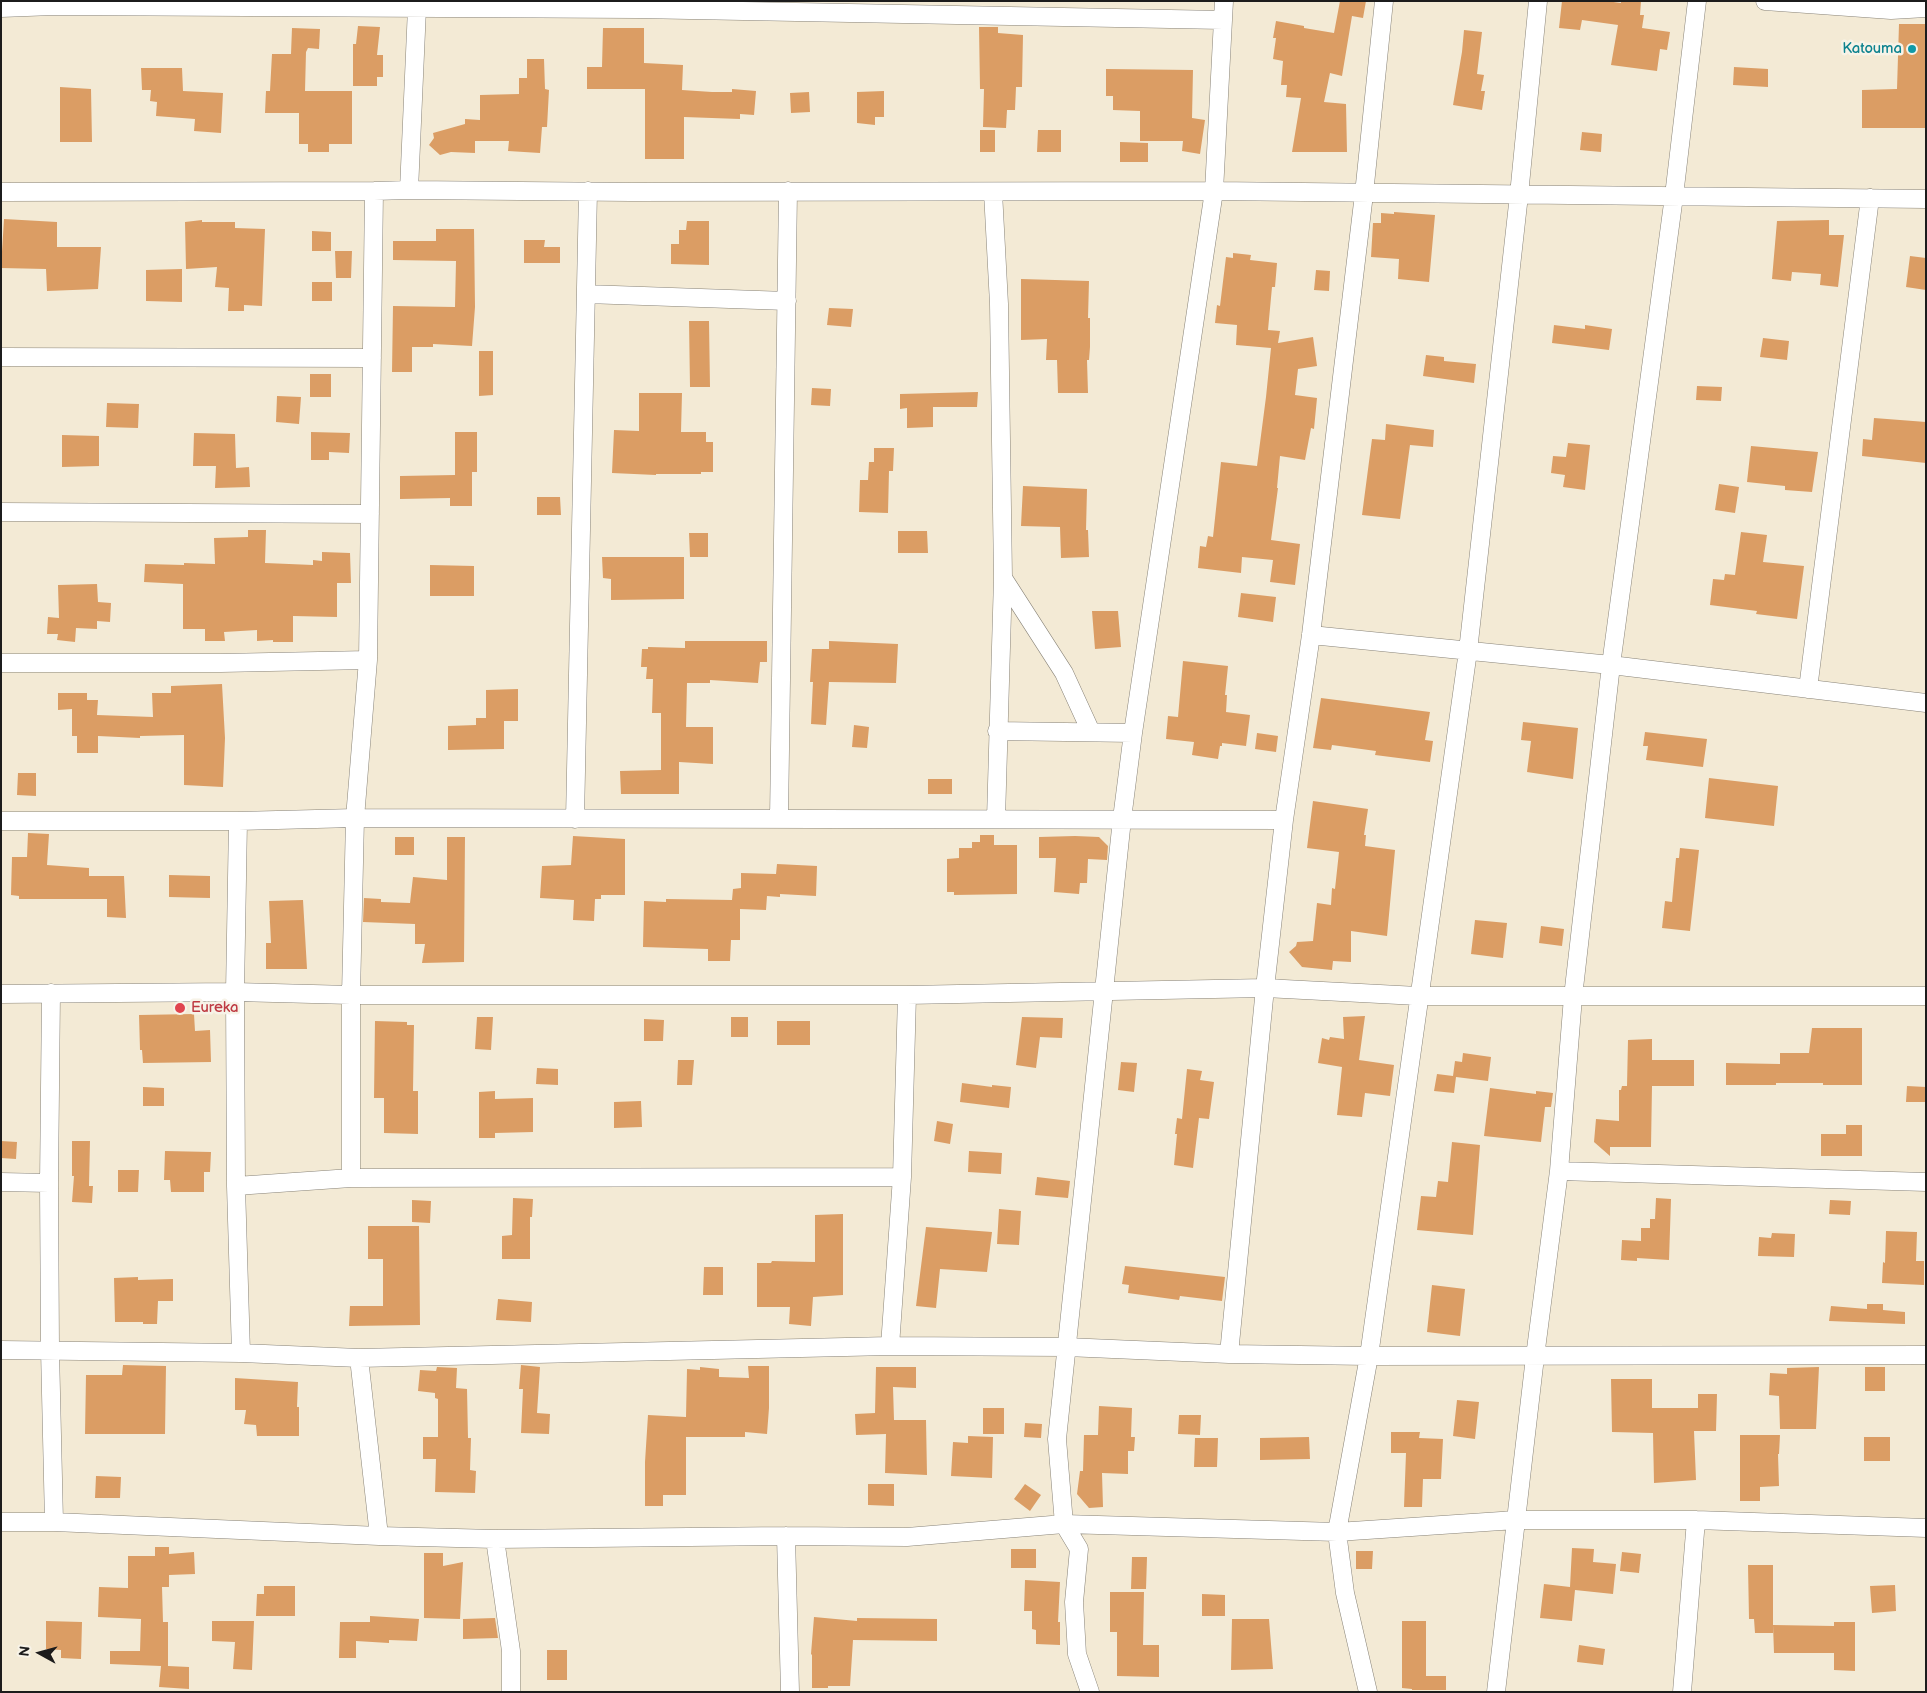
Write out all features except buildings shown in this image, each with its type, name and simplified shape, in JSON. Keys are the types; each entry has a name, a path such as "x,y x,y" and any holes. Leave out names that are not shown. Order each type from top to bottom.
{"street":[{"path":"1090,1692 1077,1654 1074,1602 1079,1549 1064,1524 1057,1440 1122,819 1133,733 1214,191 1224,1"},
{"path":"1229,1354 1265,988 1284,820 1311,635 1364,194 1384,1"},
{"path":"1368,1692 1345,1592 1337,1532 1369,1356 1418,996 1468,651 1519,195 1538,1"},
{"path":"1496,1692 1559,1171 1573,997 1611,664 1674,196 1698,1"},
{"path":"1766,1 1926,8"},
{"path":"1,8 53,4 278,4 417,8 636,5 1223,20"},
{"path":"409,190 417,8"},
{"path":"1,192 409,190 1214,191 1926,199"},
{"path":"351,1178 351,995 355,818 368,660 374,191"},
{"path":"575,818 588,191"},
{"path":"779,819 788,191"},
{"path":"993,192 999,304 1003,578 996,819"},
{"path":"1808,689 1870,198"},
{"path":"586,294 787,301"},
{"path":"1,357 372,358"},
{"path":"1,512 370,514"},
{"path":"1003,578 1064,673 1091,732"},
{"path":"1311,635 1611,664 1926,703"},
{"path":"1,663 211,663 368,660"},
{"path":"998,731 1133,733"},
{"path":"1,821 238,821 355,818 1284,820"},
{"path":"238,821 235,992 236,1186 241,1353"},
{"path":"1,994 235,992 351,995 907,996 1104,990 1265,988 1418,996 1926,996"},
{"path":"51,993 49,1183 54,1522"},
{"path":"890,1346 902,1177 907,996"},
{"path":"1559,1171 1926,1182"},
{"path":"236,1186 351,1178 902,1177"},
{"path":"1,1182 49,1183"},
{"path":"1,1350 241,1353 359,1358 890,1346 1066,1347 1229,1354 1369,1356 1926,1355"},
{"path":"359,1358 380,1536"},
{"path":"1,1522 54,1522 495,1540 786,1536 907,1537 1064,1524 1337,1532 1516,1520 1696,1520 1926,1528"},
{"path":"1682,1692 1696,1520"},
{"path":"786,1536 790,1692"},
{"path":"495,1540 511,1651 511,1692"}],"place":[{"name":"Katouma","path":"1912,49"},
{"name":"Eureka","path":"180,1008"}]}
